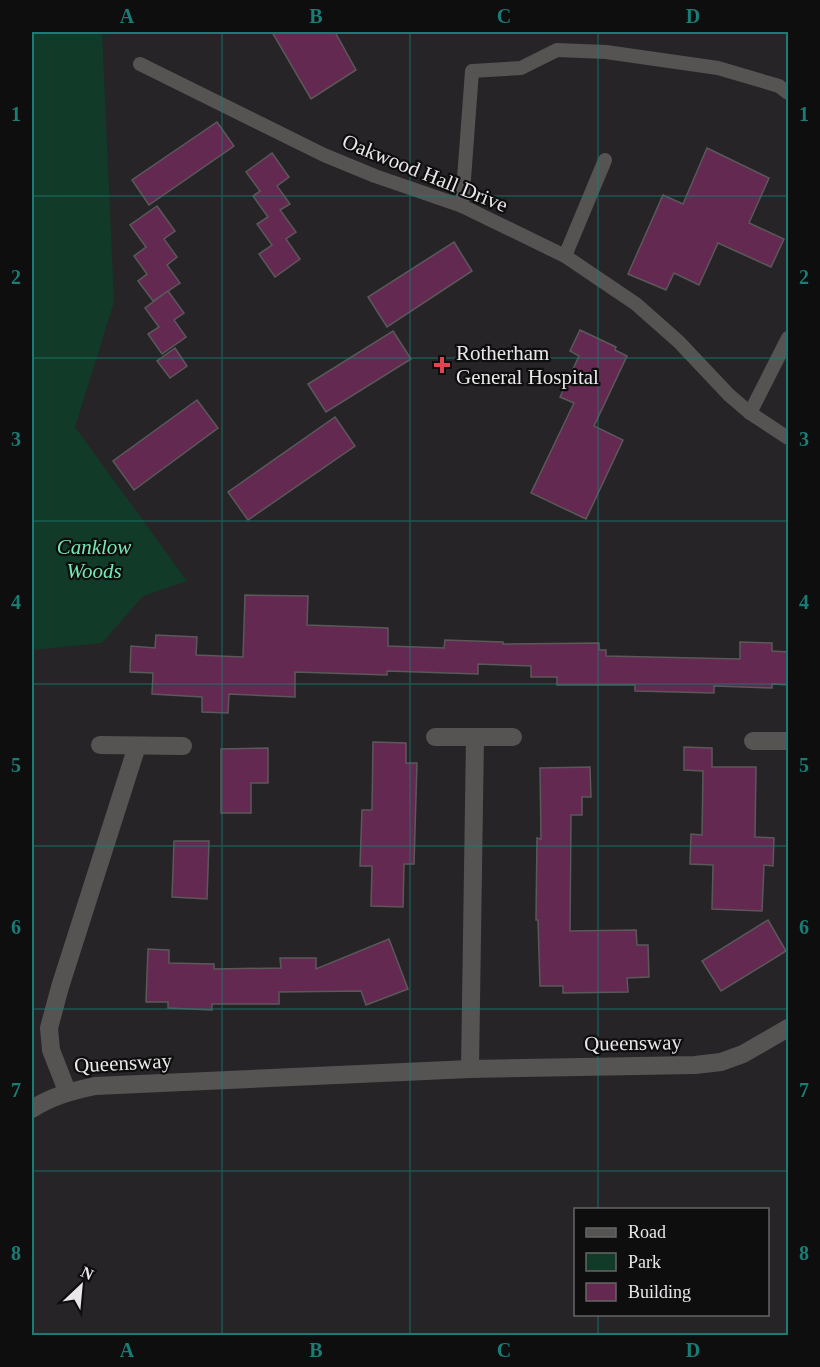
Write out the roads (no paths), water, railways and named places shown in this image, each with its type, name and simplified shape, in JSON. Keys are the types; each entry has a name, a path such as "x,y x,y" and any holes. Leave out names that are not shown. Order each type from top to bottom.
{"street":[{"path":"435,737 513,737"},
{"path":"470,1069 475,737"},
{"path":"753,741 789,741"},
{"path":"100,745 183,746"},
{"name":"Queensway","path":"137,746 49,1028 51,1050 67,1091 95,1086 470,1069 695,1065 721,1062 743,1054 789,1028"},
{"path":"32,1109 45,1100 67,1091"}],"lane":[{"path":"462,206 472,70 521,68 557,50 606,52 718,68 779,86 789,93"},
{"name":"Oakwood Hall Drive","path":"140,64 324,155 375,176 462,206 566,256 636,304 679,342 729,395 750,413 789,438"},
{"path":"566,256 605,160"},
{"path":"750,413 789,338"}],"place":[{"name":"Rotherham General Hospital","path":"442,365"}],"park label":[{"name":"Canklow Woods","path":"94,559"}]}
